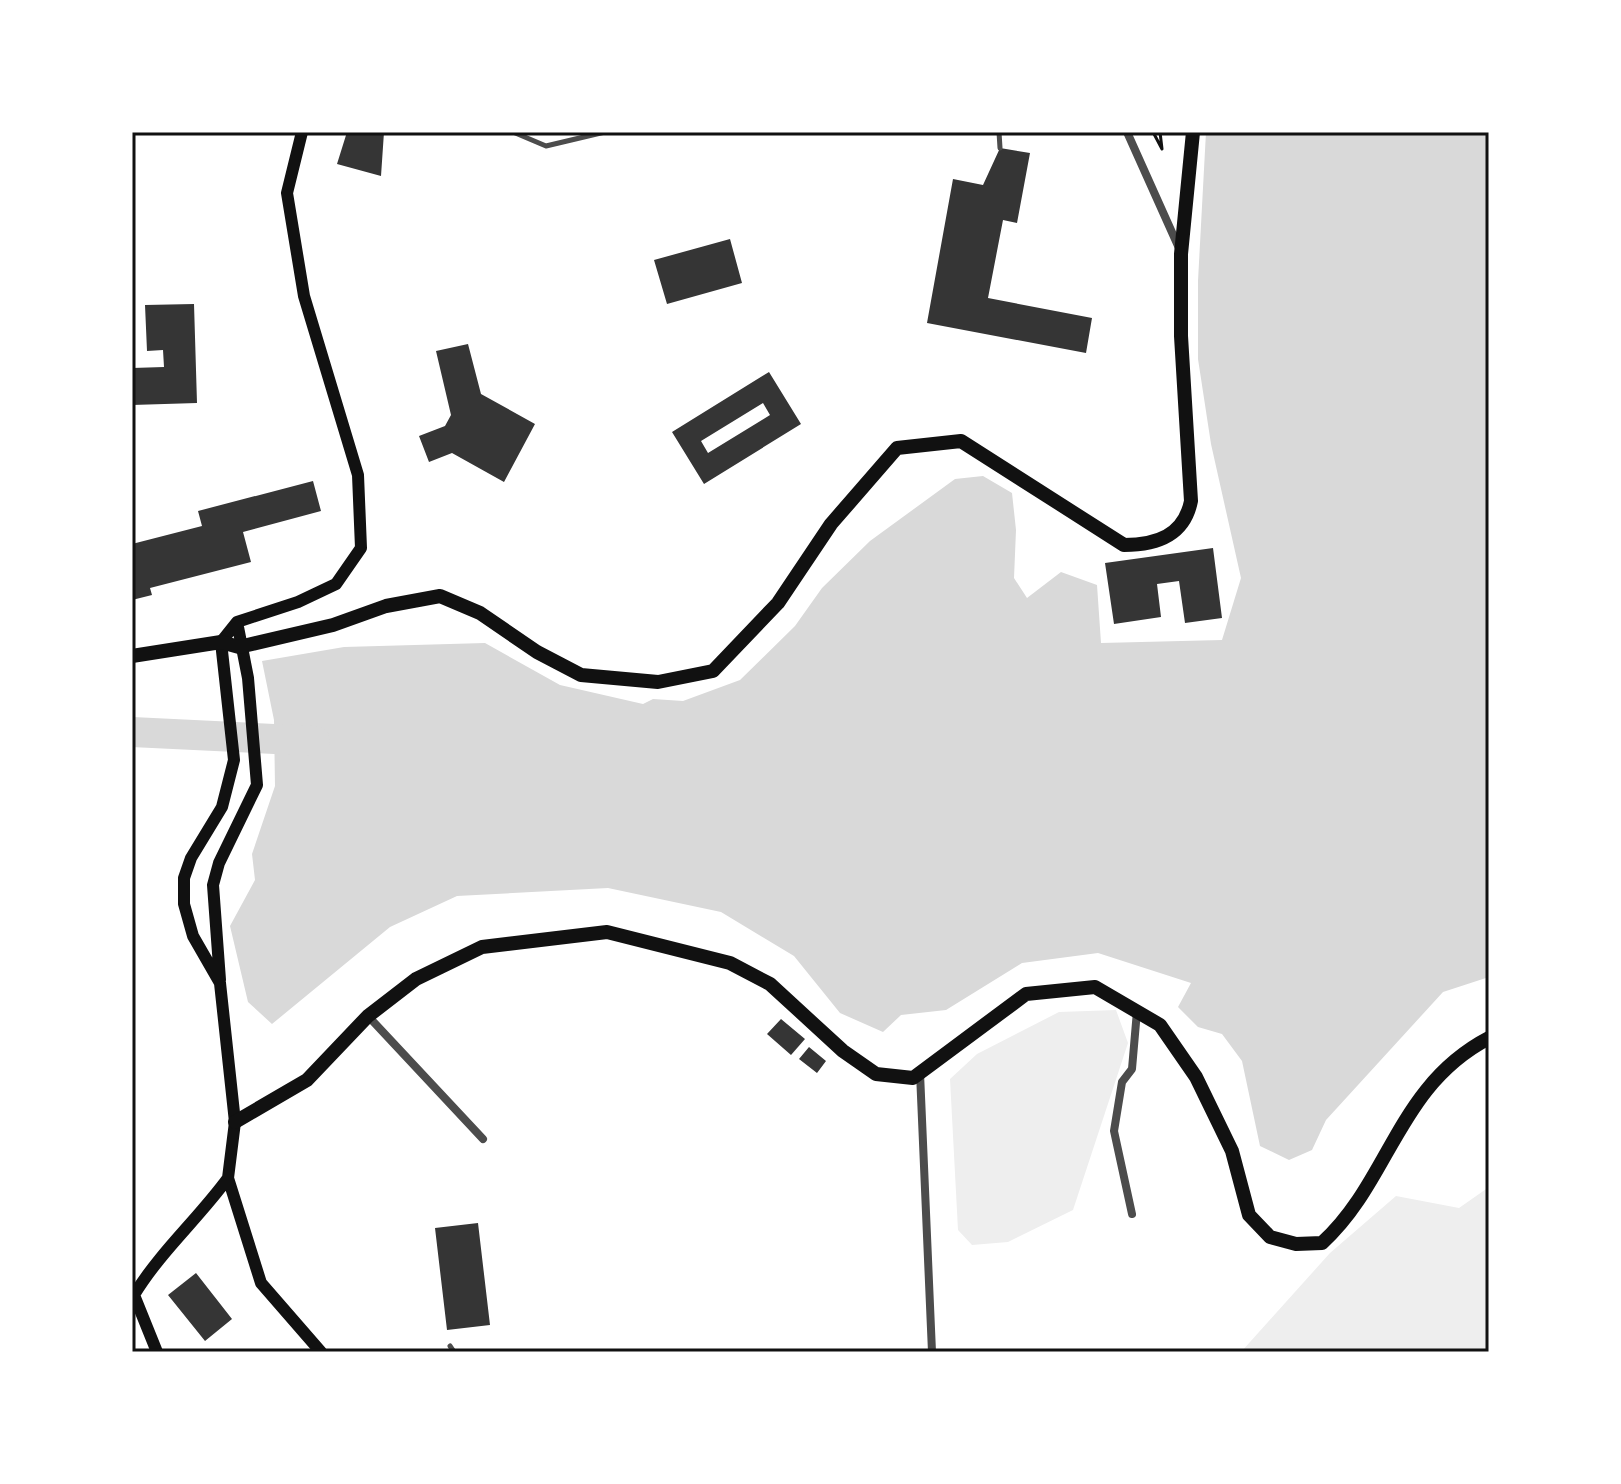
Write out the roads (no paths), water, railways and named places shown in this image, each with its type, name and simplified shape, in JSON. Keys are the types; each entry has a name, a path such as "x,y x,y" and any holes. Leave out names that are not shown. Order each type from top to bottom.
{"main road":[{"path":"220,983 193,936 184,904 184,878 191,858 222,807 234,760 221,642 237,622 298,602 336,584 361,548 358,475 304,296 287,193 302,132"},
{"path":"132,656 221,642 239,647 333,625 386,606 440,596 480,613 537,652 581,675 658,682 713,671 778,603 831,524 897,448 948,442 961,441 987,456 1124,545 1150,545 1177,529 1191,501 1181,336 1181,254 1193,132"},
{"path":"237,622 239,647 248,678 257,785 219,863 213,885 235,1122 228,1178 261,1283 321,1352"},
{"path":"235,1122 307,1080 368,1016 416,979 482,947 607,932 730,963 770,984 843,1051 876,1074 913,1078 1026,994 1095,987 1160,1025 1196,1077 1232,1151 1249,1215 1270,1237 1296,1244 1322,1243 1345,1223 1422,1092 1466,1050 1489,1038"},
{"path":"157,1352 133,1296 150,1267 205,1209 228,1178"}],"street":[{"path":"1127,132 1181,254"},
{"path":"1132,1214 1114,1131 1122,1082 1132,1069 1137,1011"},
{"path":"368,1016 483,1139"},
{"path":"920,1073 932,1352"}],"lane":[{"path":"513,132 546,146 605,132"},
{"path":"999,132 1000,148"}],"waterway":[{"path":"132,732 315,741"}]}
